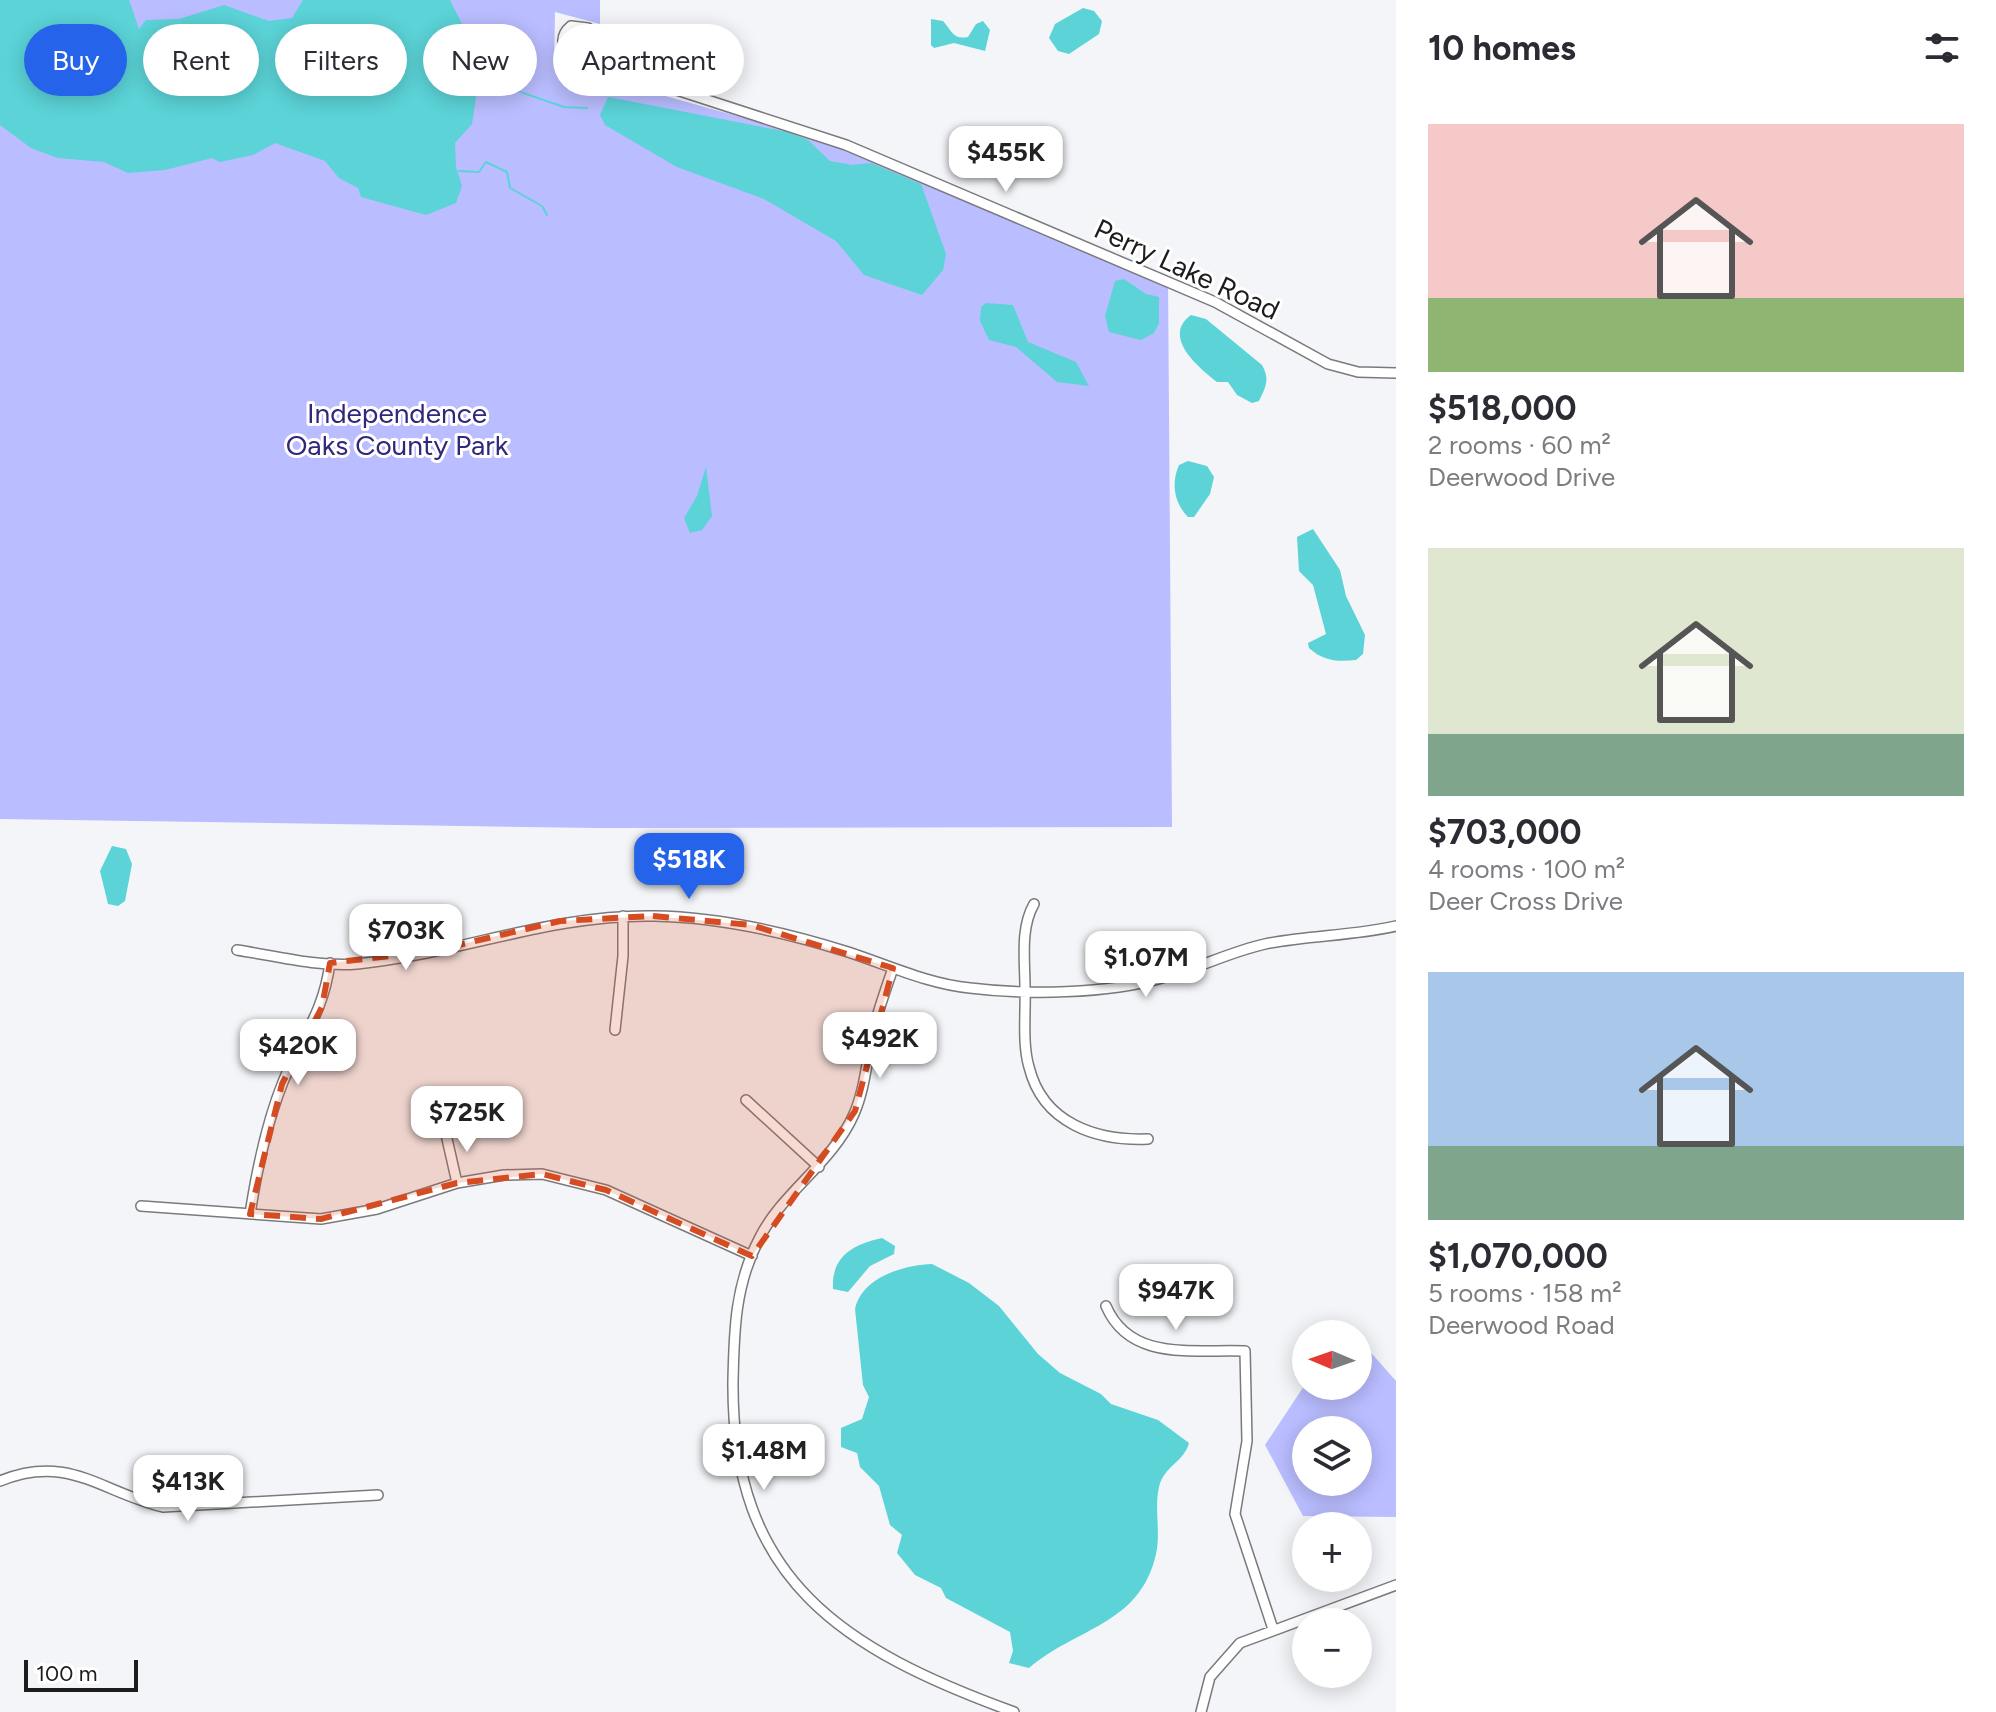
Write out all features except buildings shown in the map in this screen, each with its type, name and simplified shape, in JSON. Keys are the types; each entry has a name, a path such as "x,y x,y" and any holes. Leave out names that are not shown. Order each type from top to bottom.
{"street":[{"name":"Perry Lake Road","path":"571,26 588,28 600,66 566,52 563,41 565,31 571,26"},
{"name":"Perry Lake Road","path":"688,96 808,131 911,171 1215,302 1340,369 1396,373"},
{"path":"1034,904 1026,924 1025,989 1029,1067 1042,1096 1054,1111 1094,1135 1148,1139"},
{"path":"237,950 355,964 560,921 623,916 682,917 751,925 796,936 893,968 968,988 1025,989 1139,984 1270,943 1345,936 1396,926"},
{"path":"615,1030 623,956 623,916"},
{"path":"250,1214 265,1136 278,1097 322,1007 330,963"},
{"path":"893,968 874,1029 855,1111 847,1129 759,1238 738,1295 734,1325 734,1429 751,1503 778,1559 811,1602 855,1640 909,1670 1014,1712"},
{"path":"746,1100 819,1167"},
{"path":"450,1121 445,1130 457,1183"},
{"path":"141,1206 321,1219 377,1209 457,1183 504,1175 566,1178 630,1200 752,1256"},
{"path":"1106,1306 1121,1332 1134,1341 1166,1349 1245,1351 1247,1441 1235,1514 1273,1629"},
{"path":"0,1481 18,1474 54,1469 83,1475 135,1499 163,1507 378,1495"},
{"path":"1201,1712 1205,1690 1220,1662 1240,1643 1396,1585"}],"highlighted area":[{"path":"653,916 751,925 893,968 855,1111 752,1256 606,1190 542,1174 457,1183 321,1219 250,1214 282,1084 322,1007 330,963 433,951 560,921"}],"green space":[{"name":"Independence Oaks County Park","path":"0,0 600,0 600,24 555,12 553,96 666,96 831,142 1168,276 1172,827 598,828 0,819"},
{"path":"1372,1354 1396,1381 1396,1517 1372,1517 1372,1512 1301,1512 1292,1496 1372,1496 1372,1416 1292,1416 1292,1495 1265,1445 1295,1400 1372,1400"}],"shaded area":[{"path":"0,0 129,0 139,29 146,20 179,19 224,5 269,21 292,18 303,0 450,0 462,24 423,24 423,96 476,98 472,124 455,143 456,167 462,186 456,203 426,215 361,197 358,188 339,178 325,161 275,143 253,155 220,162 212,158 165,170 128,173 104,162 58,158 31,148 0,125"},
{"path":"1083,8 1094,11 1102,21 1099,34 1069,54 1058,51 1049,38 1055,24"},
{"path":"931,19 943,21 953,34 963,38 968,37 976,24 983,21 990,30 985,51 954,43 934,48 931,45"},
{"path":"608,97 788,132 808,140 830,161 852,165 871,163 921,184 946,254 943,270 922,295 864,275 836,241 764,199 677,167 605,125 600,115"},
{"path":"1124,279 1146,294 1159,297 1159,323 1154,333 1141,340 1109,332 1105,316 1115,281"},
{"path":"986,303 1013,305 1028,342 1076,362 1089,386 1057,382 1016,347 989,340 980,321 981,307"},
{"path":"1191,315 1206,319 1262,365 1266,383 1259,401 1252,403 1237,395 1228,382 1217,382 1186,352 1180,333"},
{"path":"1188,461 1207,466 1214,477 1210,494 1194,517 1188,517 1183,511 1175,492 1179,465"},
{"path":"706,467 712,516 702,530 690,533 684,518 697,496"},
{"path":"1313,529 1340,570 1346,596 1365,635 1363,654 1356,660 1331,660 1309,648 1308,643 1326,634 1313,585 1299,571 1297,537"},
{"path":"112,846 126,849 132,864 125,901 118,906 108,904 100,871"},
{"path":"882,1238 895,1246 894,1254 870,1266 848,1292 833,1289 836,1268 846,1253"},
{"path":"932,1264 969,1283 999,1306 1038,1354 1060,1373 1101,1394 1111,1404 1158,1420 1189,1443 1159,1487 1156,1554 1148,1578 1136,1596 1104,1622 1029,1668 1009,1663 1013,1651 1010,1632 946,1598 941,1588 915,1575 897,1553 902,1535 890,1525 879,1486 860,1467 857,1453 841,1447 841,1428 862,1419 869,1397 863,1385 855,1309 859,1298 875,1281 886,1275 909,1267"}],"waterway":[{"path":"532,96 564,107 587,108"},
{"path":"459,171 479,172 486,162 507,172 510,188 542,206 547,215"}]}
